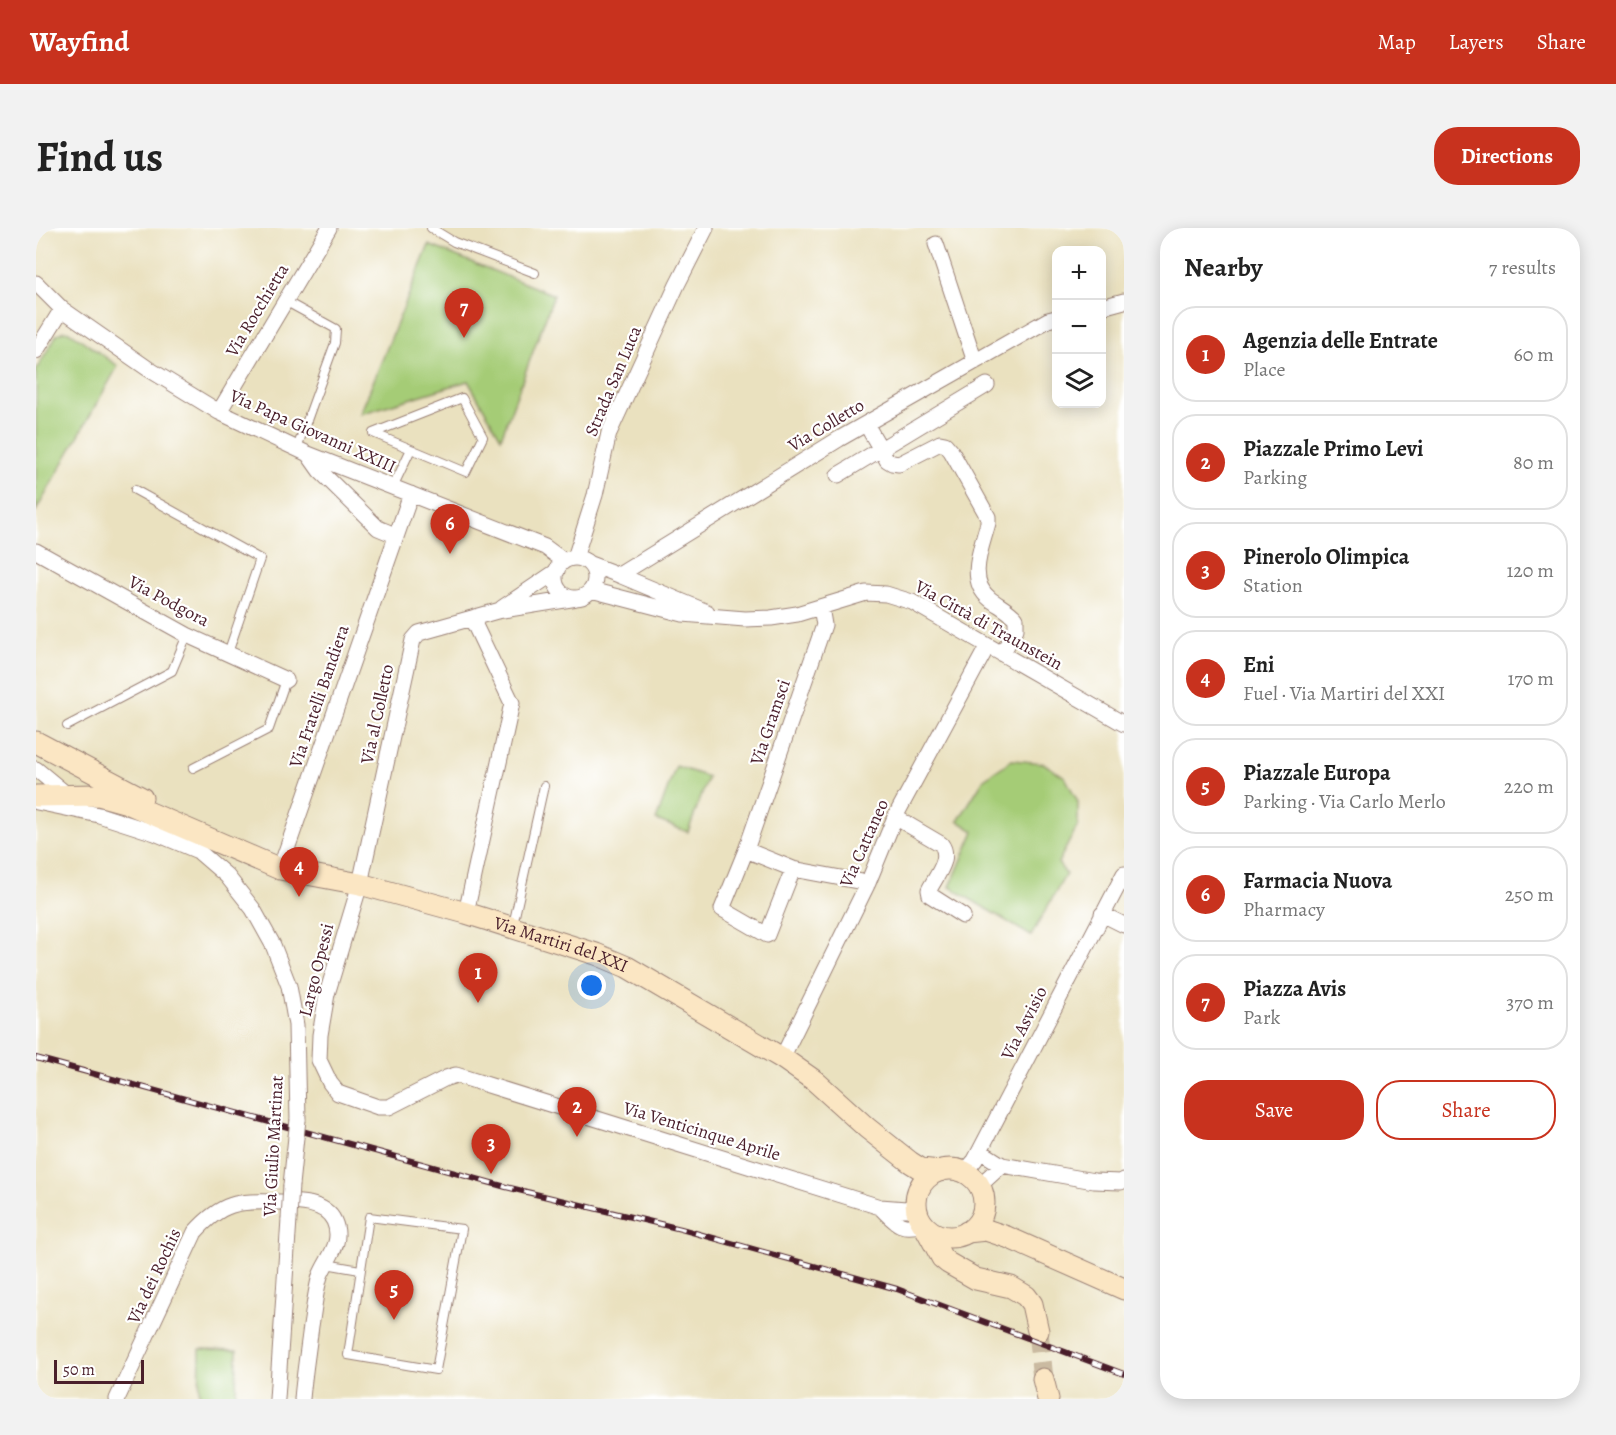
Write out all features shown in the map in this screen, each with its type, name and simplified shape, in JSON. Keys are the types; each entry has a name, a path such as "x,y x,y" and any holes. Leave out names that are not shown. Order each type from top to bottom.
{"street":[{"name":"Via Rocchietta","path":"219,412 329,228"},
{"name":"Strada San Luca","path":"565,563 595,495 609,433 677,285 706,228"},
{"path":"936,244 975,362"},
{"name":"Via Papa Giovanni XXIII","path":"36,283 62,309 147,368 219,412 303,451 545,547 565,563"},
{"path":"1106,306 1124,301"},
{"path":"36,351 62,309"},
{"name":"Via Colletto","path":"620,575 866,424 1052,319"},
{"path":"838,475 987,385"},
{"path":"866,424 886,460 892,463 898,464 940,443 945,444 951,451 987,517 988,523 976,574 981,588 988,597 1012,613 1016,619 1016,629 1002,654"},
{"path":"303,451 378,528 395,535"},
{"name":"Via Fratelli Bandiera","path":"280,869 411,494"},
{"name":"Via Podgora","path":"36,551 187,635 286,680"},
{"path":"581,558 590,564 595,580 591,590 585,595 577,598 566,595 558,587 555,576 565,563 581,558"},
{"name":"Via al Colletto","path":"496,612 565,563"},
{"name":"Via Città di Traunstein","path":"590,564 721,618"},
{"name":"Via Città di Traunstein","path":"591,590 683,614 721,618 771,618 821,607 866,593 886,594 912,602 1124,724"},
{"name":"Via al Colletto","path":"360,884 413,640 419,633 496,612 577,598"},
{"name":"Via Gramsci","path":"793,869 767,934 722,909 746,850 824,625 821,607"},
{"path":"466,913 512,703 472,619"},
{"name":"Via Cattaneo","path":"782,1058 868,883 895,817 987,647"},
{"name":"Via Martiri del XXI","path":"36,742 144,799 218,842"},
{"path":"36,769 67,795 99,815"},
{"name":"Via Martiri del XXI","path":"36,796 98,795 127,802 280,869 360,884 466,913 596,954 627,968 782,1058 816,1081 867,1128 913,1179 920,1214 942,1258 964,1273 1020,1291 1032,1304 1038,1331"},
{"path":"36,802 99,815"},
{"name":"Via Giulio Martinat","path":"99,815 155,832 198,851 227,876 252,909 273,945 289,986 296,1025 298,1120 291,1185 277,1399"},
{"path":"895,817 941,844 946,850 946,858 929,890 930,895 963,916"},
{"path":"746,850 793,869 868,883"},
{"name":"Via Asvisio","path":"976,1187 975,1160 1124,874"},
{"name":"Largo Opessi","path":"360,884 327,994 320,1035 319,1059 330,1083 338,1093 378,1107"},
{"path":"1102,914 1124,925"},
{"name":"Via Venticinque Aprile","path":"378,1107 389,1107 456,1075 879,1207 906,1209 920,1214"},
{"name":"Via Martiri del XXI","path":"867,1128 921,1168 939,1171 952,1170 976,1187"},
{"path":"980,1151 1002,1165 1094,1181 1121,1182 1124,1180"},
{"path":"976,1187 1002,1165"},
{"path":"939,1171 931,1175 920,1186 920,1214 934,1234 945,1237 986,1230 1033,1248 1124,1289"},
{"path":"964,1273 955,1251 962,1234 980,1219 976,1187"},
{"path":"976,1187 992,1212 1033,1248"},
{"name":"Via dei Rochis","path":"117,1399 195,1232 210,1216 230,1204 260,1201 307,1203 325,1211 334,1221 338,1240 326,1264"},
{"path":"302,1399 314,1299 326,1264"}],"lane":[{"path":"431,228 454,242 535,273"},
{"path":"285,301 336,329 335,343 303,451"},
{"path":"462,398 483,436 466,472 411,449 373,433 462,398"},
{"path":"393,487 411,449"},
{"path":"135,490 260,559 228,653"},
{"path":"67,726 172,671 187,635"},
{"path":"193,768 268,729 286,680"},
{"path":"513,927 544,786"},
{"path":"369,1217 462,1229 436,1370 348,1355 360,1270 369,1217"},
{"path":"326,1264 360,1270"}],"green space":[{"path":"429,245 554,295 501,438 468,381 360,414"},
{"path":"64,331 70,332 118,366 36,511 36,371 57,334"},
{"path":"1012,760 1043,763 1065,777 1078,802 1078,825 1058,863 1066,874 1031,936 950,887 974,831 958,821 984,779"},
{"path":"676,766 708,777 688,832 656,820"},
{"path":"200,1349 237,1350 236,1399 199,1399"}],"tunnel":[{"path":"1038,1331 1043,1379"}],"railway":[{"path":"36,1058 506,1187 681,1229 897,1289 1124,1374"}],"place":[{"name":"Piazza Avis","path":"464,338"},
{"name":"Farmacia Nuova","path":"450,554"},
{"name":"Eni","path":"299,897"},
{"name":"Agenzia delle Entrate","path":"478,1003"},
{"name":"Piazzale Primo Levi","path":"577,1137"},
{"name":"Pinerolo Olimpica","path":"491,1174"},
{"name":"Piazzale Europa","path":"394,1320"}]}
